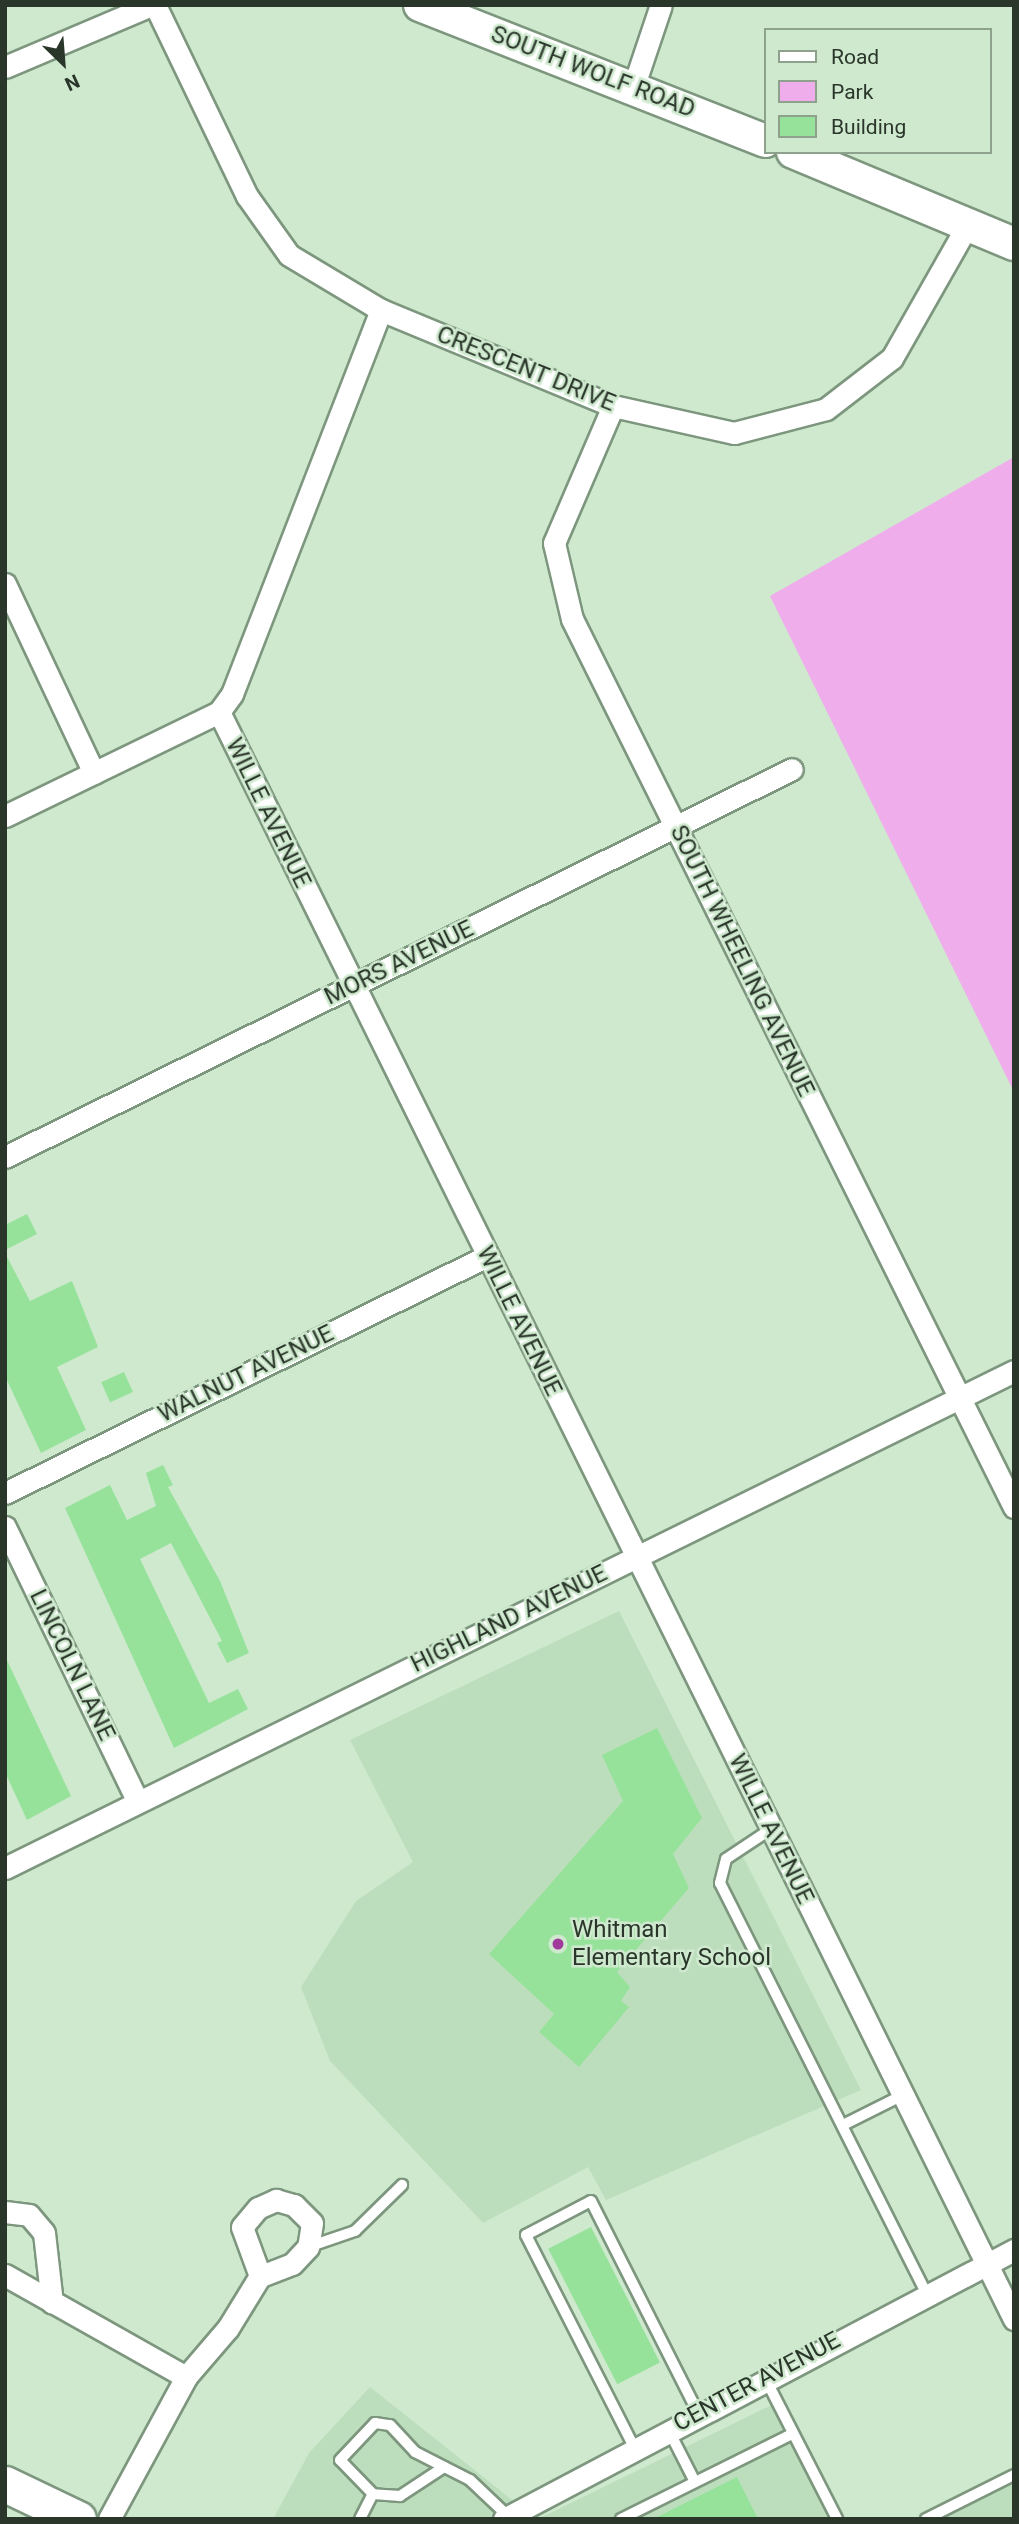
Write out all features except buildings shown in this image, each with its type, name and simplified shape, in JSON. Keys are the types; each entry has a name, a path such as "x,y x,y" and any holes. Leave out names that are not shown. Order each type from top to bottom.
{"main road":[{"name":"SOUTH WOLF ROAD","path":"420,5 634,85 764,141"},
{"path":"798,154 1014,244"},
{"path":"5,2484 70,2517"}],"street":[{"path":"5,67 153,5"},
{"name":"CRESCENT DRIVE","path":"153,5 247,197 289,256 381,310 613,406 734,433 826,409 892,358 967,226"},
{"path":"634,85 661,5"},
{"name":"WILLE AVENUE","path":"381,310 232,694 219,712 1014,2319"},
{"name":"SOUTH WHEELING AVENUE","path":"613,406 554,543 572,619 1014,1507"},
{"path":"5,584 94,773"},
{"path":"5,816 219,712"},
{"name":"MORS AVENUE","path":"5,1157 792,769"},
{"name":"WALNUT AVENUE","path":"5,1493 487,1256"},
{"name":"HIGHLAND AVENUE","path":"5,1868 1014,1371"},
{"name":"LINCOLN LANE","path":"5,1527 138,1802"},
{"path":"109,2519 186,2377 228,2328 260,2276 292,2264 308,2247 312,2223 294,2205 276,2200 258,2207 242,2227 260,2276"},
{"path":"5,2212 29,2214 44,2233 52,2303"},
{"name":"CENTER AVENUE","path":"507,2517 765,2377 1014,2250"},
{"path":"5,2275 186,2377"}],"lane":[{"path":"771,1829 726,1859 720,1884 927,2294"},
{"path":"843,2125 903,2095"},
{"path":"308,2247 355,2231 402,2185"},
{"path":"634,2446 526,2235 591,2201 698,2413"},
{"path":"765,2377 837,2519"},
{"path":"444,2467 400,2496 373,2494 340,2460 374,2423 390,2425 415,2452 470,2480 507,2517"},
{"path":"668,2429 694,2480"},
{"path":"621,2519 694,2480 792,2434"},
{"path":"926,2519 1014,2475"},
{"path":"360,2519 373,2494"}],"shaded area":[{"name":"Whitman Elementary School","path":"619,1611 861,2090 606,2200 588,2167 483,2223 330,2061 301,1987 356,1901 413,1862 350,1740"},
{"path":"370,2387 536,2519 273,2519 309,2453"},
{"path":"774,2404 834,2519 538,2519"},
{"path":"1014,2482 1014,2519 939,2519"}],"green space":[{"path":"1014,457 1014,1092 770,596"}],"place":[{"name":"Whitman Elementary School","path":"558,1944"}]}
